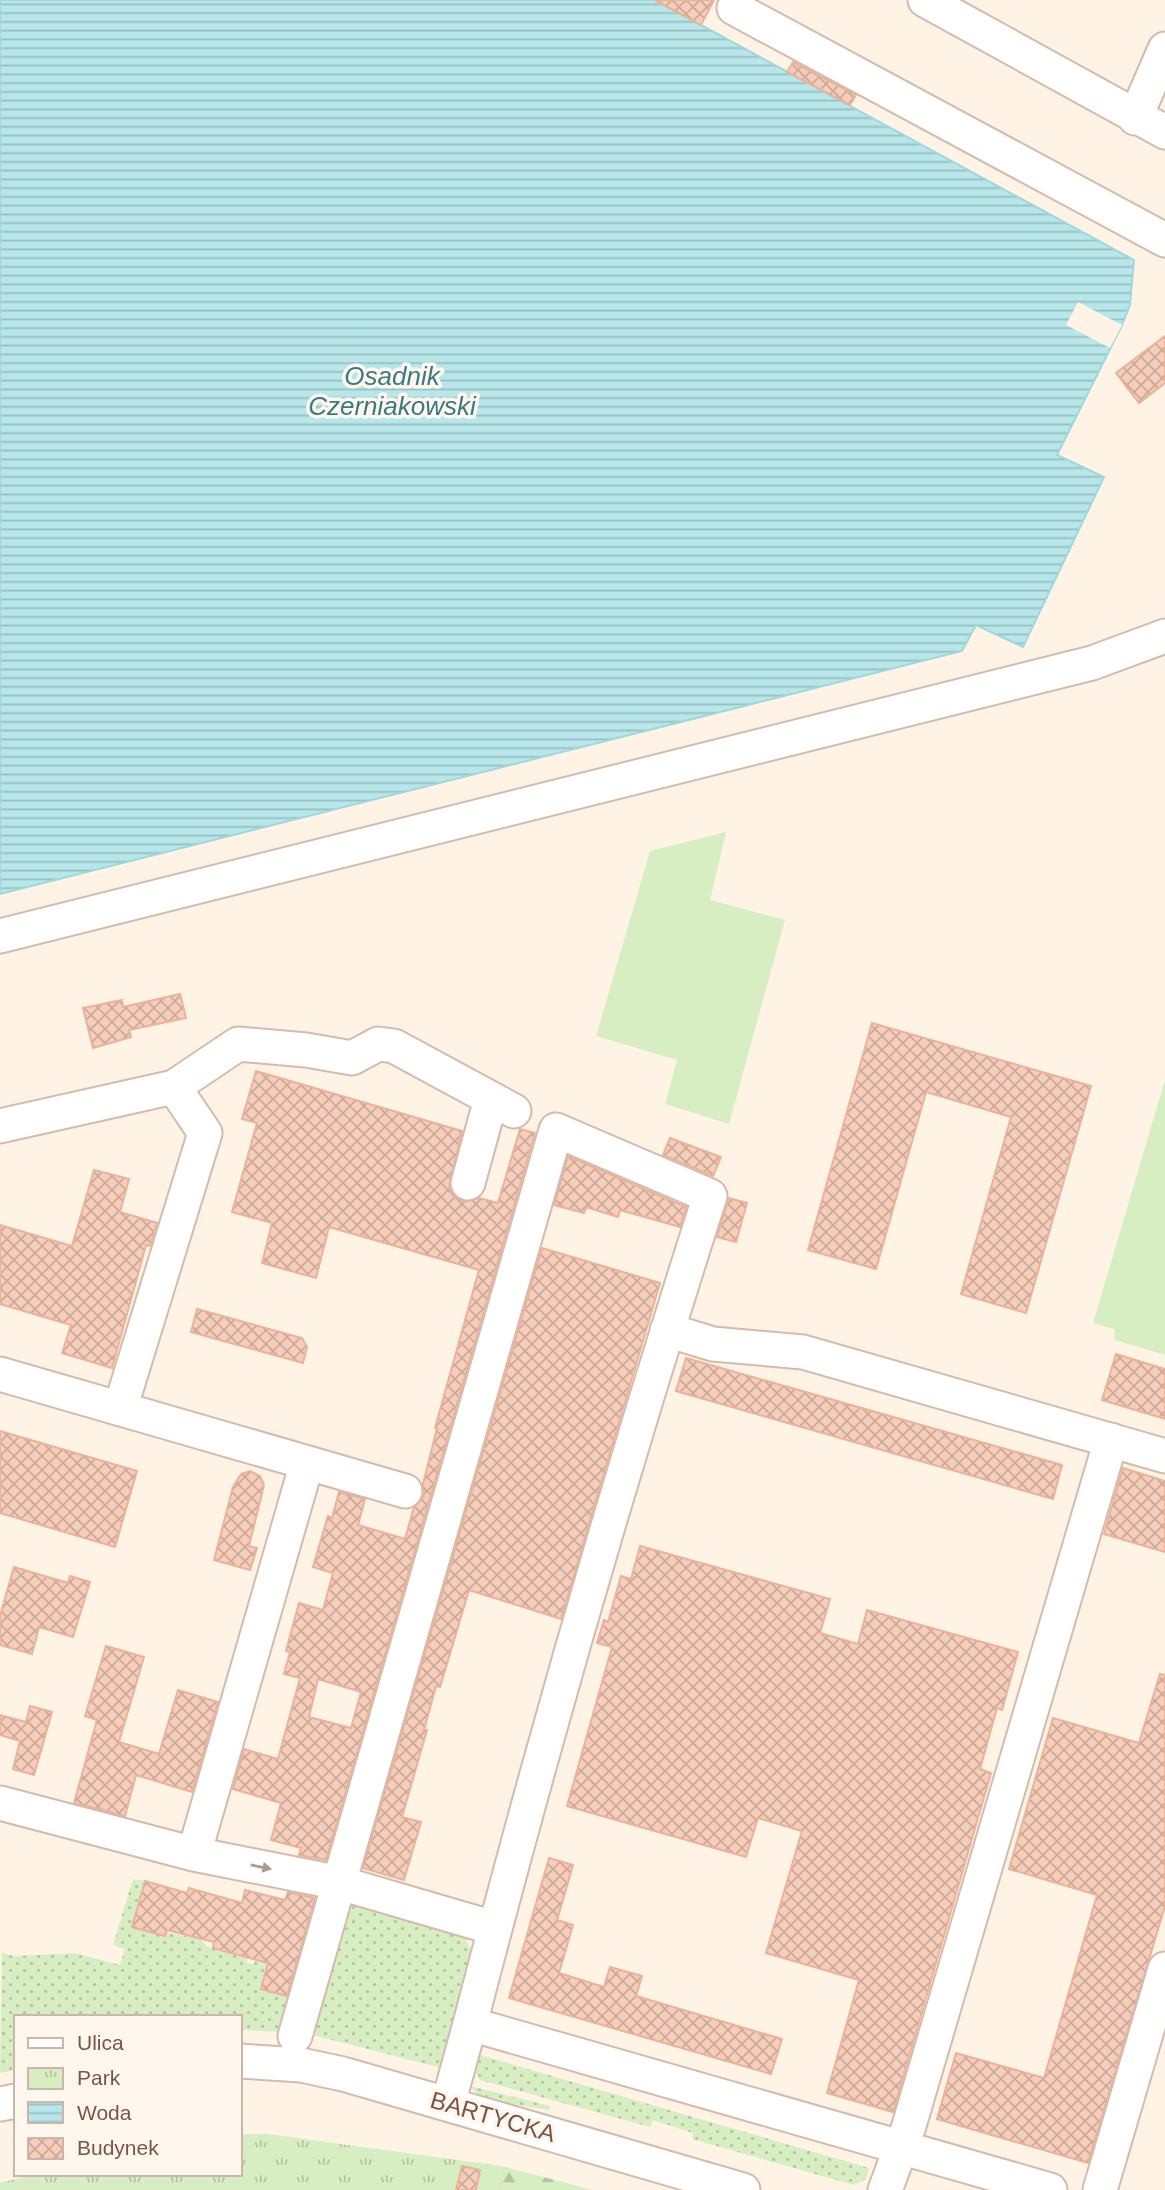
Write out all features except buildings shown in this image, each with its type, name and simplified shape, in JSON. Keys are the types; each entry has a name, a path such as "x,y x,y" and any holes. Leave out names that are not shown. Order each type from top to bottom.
{"street":[{"path":"925,0 1165,132"},
{"path":"734,8 1165,240"},
{"path":"1136,118 1165,49"},
{"path":"0,936 1092,663 1165,636"},
{"path":"0,1126 174,1087 238,1044 306,1050 352,1058 378,1044 394,1045 502,1105 468,1183"},
{"path":"120,1409 205,1133 174,1087"},
{"path":"295,2036 556,1130 710,1196 667,1330 494,1928 448,2104"},
{"path":"667,1330 713,1344 803,1352 1165,1456"},
{"path":"0,1374 405,1491"},
{"path":"885,2190 900,2150 1111,1440"},
{"path":"194,1854 307,1463"},
{"path":"0,1803 194,1854 340,1883 494,1928"},
{"path":"1100,2190 1165,1969"},
{"path":"470,2024 900,2150 1050,2190"},
{"name":"BARTYCKA","path":"242,2061 301,2065 448,2104 654,2178 743,2190"}],"green space":[{"path":"726,832 710,900 785,920 729,1124 665,1104 677,1060 596,1036 650,851"},
{"path":"1165,1080 1165,1355 1115,1340 1114,1329 1093,1323"},
{"path":"133,1879 145,1881 132,1926 201,1939 206,1946 248,1958 247,1963 254,1964 272,1898 285,1902 261,1988 288,1996 294,1973 300,1975 284,2032 242,2030 242,2015 14,2015 14,2070 0,2073 2,1953 14,1956 75,1953 120,1965 125,1949 113,1945"},
{"path":"347,1897 464,1936 474,1954 442,2068 308,2034"},
{"path":"480,2055 869,2168 866,2179 854,2185 692,2139 693,2133 653,2120 650,2127 480,2080 475,2071"},
{"path":"470,2086 550,2106 550,2110 482,2100"},
{"path":"242,2134 268,2134 501,2166 496,2190 0,2190 0,2183 27,2176 242,2176"},
{"path":"501,2166 593,2190 496,2190"}],"water":[{"name":"Osadnik Czerniakowski","path":"0,0 655,0 1134,260 1130,305 1057,455 1104,477 1023,647 976,625 962,651 0,894"}],"pier":[{"path":"1078,302 1122,325 1110,348 1066,325"}]}
